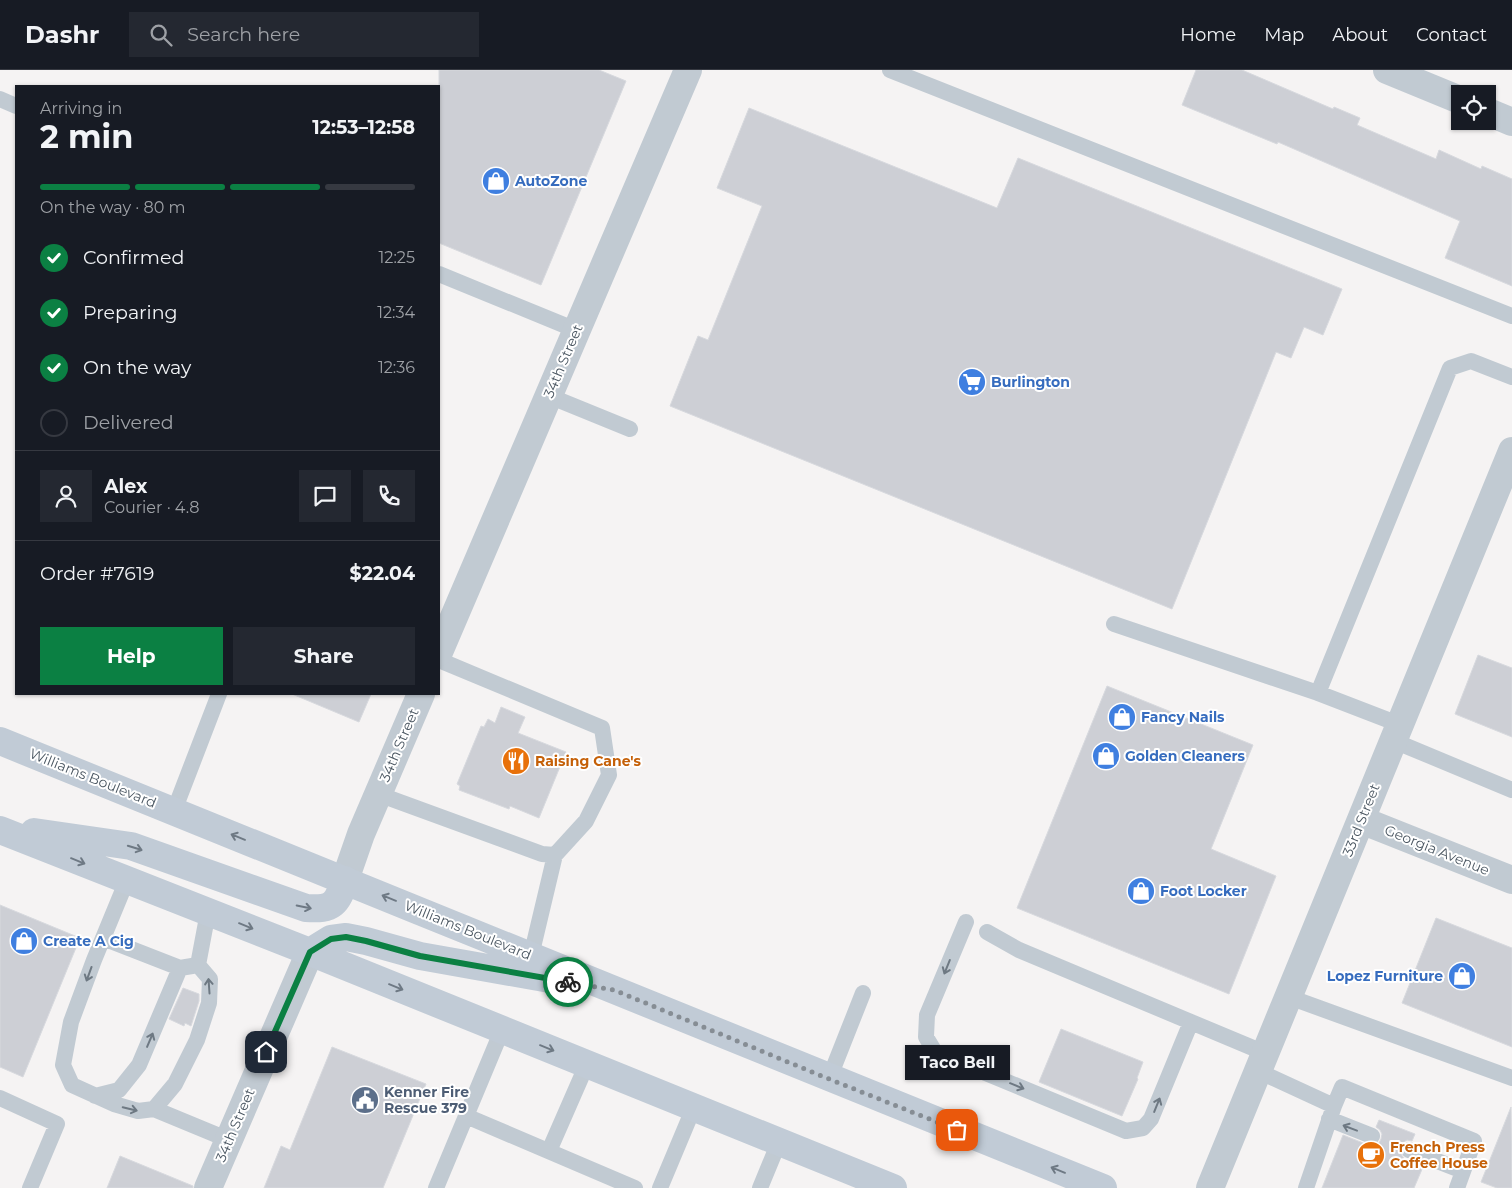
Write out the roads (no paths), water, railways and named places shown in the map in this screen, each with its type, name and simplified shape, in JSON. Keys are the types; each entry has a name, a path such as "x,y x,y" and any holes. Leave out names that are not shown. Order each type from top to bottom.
{"main road":[{"name":"Williams Boulevard","path":"0,741 345,880 829,1079 1103,1188"},
{"path":"0,829 131,846 306,908 320,909 334,904 340,896 345,880"},
{"path":"0,829 310,952 890,1187"},
{"path":"310,952 331,939 346,937 420,956 614,990"}],"street":[{"name":"34th Street","path":"440,650 688,70"},
{"path":"1386,70 1451,96"},
{"path":"1496,115 1512,122"},
{"name":"33rd Street","path":"1210,1188 1512,451"},
{"name":"34th Street","path":"345,880 359,839 421,695"},
{"name":"Georgia Avenue","path":"1362,820 1512,880"},
{"name":"34th Street","path":"208,1188 310,952"}],"lane":[{"path":"890,70 1512,316"},
{"path":"0,100 15,106"},
{"path":"440,274 576,330"},
{"path":"1318,693 1450,368 1471,361 1512,377"},
{"path":"548,396 630,429"},
{"path":"1114,624 1318,693 1512,790"},
{"path":"440,660 602,728 609,775 586,821 555,855 531,956"},
{"path":"174,811 219,695"},
{"path":"378,794 542,854 555,855"},
{"path":"127,880 71,1022 63,1065 72,1085 95,1096 138,1111 154,1109 229,1140"},
{"path":"198,965 208,912"},
{"path":"966,922 927,1016 926,1037 935,1052 1126,1131 1143,1128 1151,1119 1191,1022"},
{"path":"987,932 1019,950 1191,1022 1262,1062 1331,1113 1372,1136"},
{"path":"103,938 180,968 198,965"},
{"path":"154,1109 175,1084 197,1040 209,1003 210,979 198,965"},
{"path":"95,1096 119,1090 140,1065 180,968"},
{"path":"829,1079 863,993"},
{"path":"1289,997 1512,1078"},
{"path":"436,1188 502,1030"},
{"path":"548,1151 587,1064"},
{"path":"1306,1188 1331,1113 1342,1087 1474,1141 1457,1188"},
{"path":"0,1098 57,1124 30,1188"},
{"path":"660,1188 694,1108"},
{"path":"466,1116 636,1188"},
{"path":"760,1188 779,1142"},
{"path":"1409,1150 1463,1171"}],"place":[{"name":"AutoZone","path":"496,181"},
{"name":"Burlington","path":"972,382"},
{"name":"Fancy Nails","path":"1122,717"},
{"name":"Golden Cleaners","path":"1106,756"},
{"name":"Raising Cane's","path":"516,761"},
{"name":"Foot Locker","path":"1141,891"},
{"name":"Create A Cig","path":"24,941"},
{"name":"Lopez Furniture","path":"1462,976"},
{"name":"Kenner Fire Rescue 379","path":"365,1100"},
{"name":"Taco Bell","path":"957,1130"},
{"name":"French Press Coffee House","path":"1371,1155"}]}
